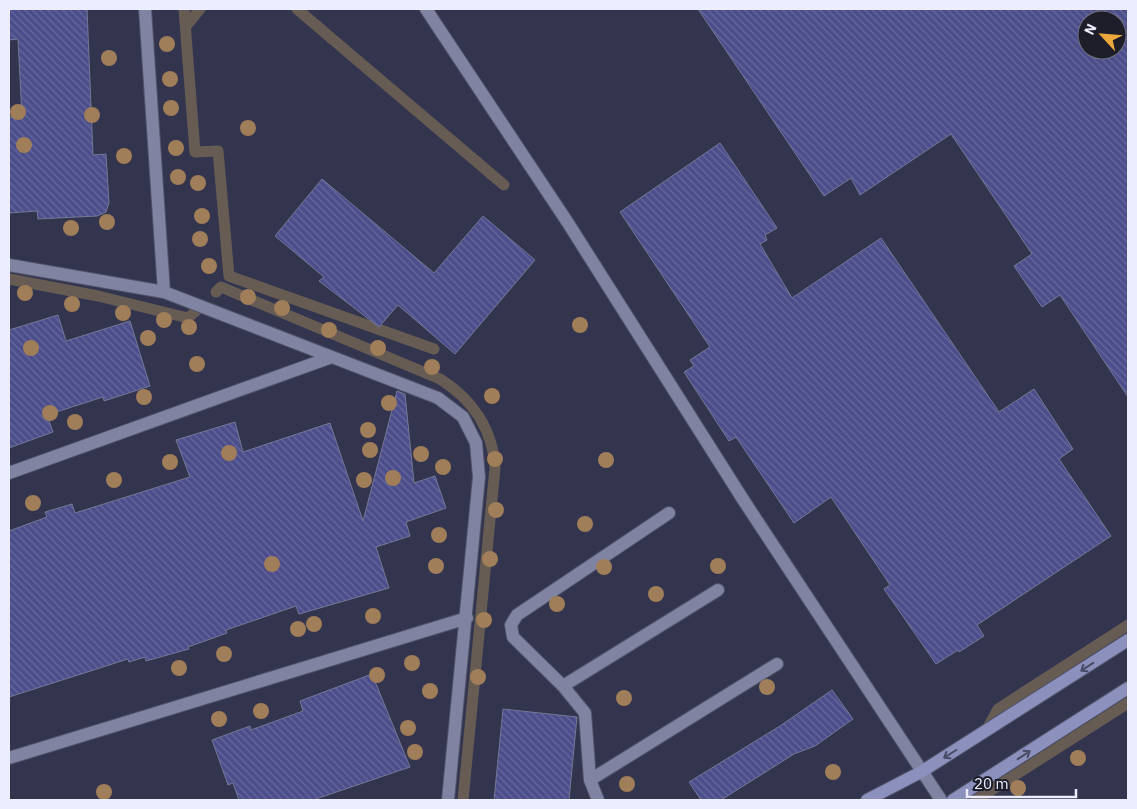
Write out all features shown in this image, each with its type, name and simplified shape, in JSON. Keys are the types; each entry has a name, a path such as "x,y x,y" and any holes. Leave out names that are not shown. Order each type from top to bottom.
{"main road":[{"path":"868,800 921,772 1128,640"},
{"path":"953,800 1128,688"}],"street":[{"path":"145,9 164,292"},
{"path":"426,9 568,223 744,501 941,800"},
{"path":"9,265 164,292 329,358 438,398 463,417 476,443 479,477 467,618 448,800"},
{"path":"9,472 329,358"},
{"path":"598,800 590,780 585,713 563,686 512,637 511,625 517,615 669,513"},
{"path":"563,686 718,590"},
{"path":"9,758 467,618"},
{"path":"590,780 777,664"}],"building":[{"path":"9,9 87,9 93,155 106,154 109,203 106,212 97,216 38,219 37,211 9,213 9,117 22,116 18,39 9,40"},
{"path":"698,9 1128,9 1128,397 1060,295 1042,307 1014,266 1032,254 951,134 860,195 851,178 824,196"},
{"path":"720,143 777,228 765,235 767,240 760,244 792,298 881,238 999,412 1034,389 1073,449 1059,459 1111,536 977,625 984,636 936,664 884,589 890,585 831,497 794,523 736,437 729,441 684,372 694,366 690,360 710,347 620,212"},
{"path":"322,179 434,273 483,216 535,260 455,354 398,305 379,327 319,281 324,277 275,236"},
{"path":"58,315 66,341 130,321 150,386 104,401 103,397 47,415 53,432 9,448 9,330"},
{"path":"397,391 405,394 414,483 435,476 446,508 406,522 410,536 376,547 389,588 299,614 296,606 226,630 227,633 188,647 189,649 146,661 145,657 129,662 128,659 9,697 9,531 47,517 45,512 72,504 75,513 190,477 176,440 235,422 243,452 330,423 363,521"},
{"path":"372,674 410,767 313,800 239,800 233,783 228,785 212,740 250,726 251,730 303,711 300,701"},
{"path":"832,690 853,719 815,746 794,754 721,800 701,800 689,782 780,726"},
{"path":"503,709 577,717 569,800 494,800"}],"waterway":[{"path":"184,9 195,152 218,151 229,276 434,349"},
{"path":"186,26 200,9"},
{"path":"297,9 504,185"},
{"path":"9,279 98,296 188,318 197,310"},
{"path":"216,292 221,287 440,379 462,396 479,416 485,428 490,440 495,468 463,800"},
{"path":"986,731 998,709 1128,625"},
{"path":"976,800 1128,703"}]}
